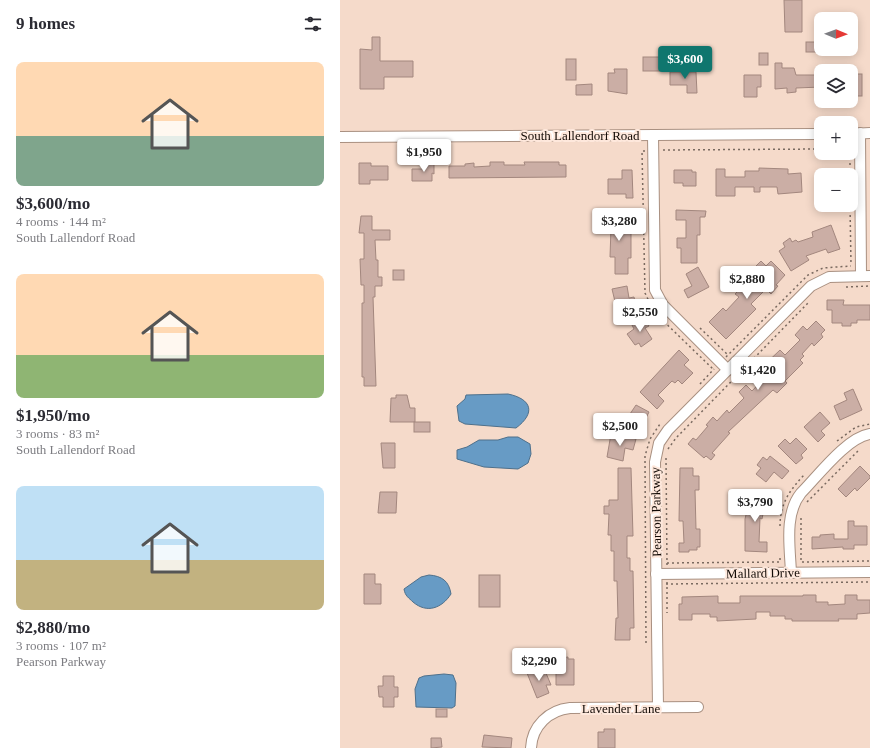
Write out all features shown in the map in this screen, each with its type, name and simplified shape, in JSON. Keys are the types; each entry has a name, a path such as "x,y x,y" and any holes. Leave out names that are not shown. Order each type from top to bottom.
{"street":[{"name":"Pearson Parkway","path":"658,708 660,577 655,462 657,447 664,434 811,286 829,277 865,276 860,133"},
{"name":"South Lallendorf Road","path":"340,137 814,134"},
{"path":"653,135 654,279 657,296 666,309 728,370"},
{"path":"791,573 790,519 794,502 847,446 860,437 870,434"},
{"name":"Mallard Drive","path":"660,577 870,572"},
{"name":"Lavender Lane","path":"531,748 536,730 546,717 565,709 698,707"}],"path":[{"path":"642,151 814,149"},
{"path":"843,287 870,286"},
{"path":"667,451 676,438 810,301"},
{"path":"695,323 728,355"},
{"path":"835,443 853,429 870,424"},
{"path":"804,506 860,449"},
{"path":"666,454 660,577 667,613"},
{"path":"780,531 781,510 785,497 805,474"},
{"path":"801,514 801,562 870,562"},
{"path":"660,577 780,562 780,554"},
{"path":"660,577 870,582"}],"water":[{"path":"508,394 522,399 528,407 529,412 527,417 516,428 465,424 459,421 457,406 465,399 466,395"},
{"path":"508,437 518,437 530,444 531,454 528,463 518,469 484,467 457,459 457,450 467,447 479,440 498,440"},
{"path":"429,575 444,580 449,586 451,594 439,606 434,608 424,608 413,602 406,595 404,589 421,577"},
{"path":"444,674 453,675 456,683 455,706 452,708 416,707 415,689 419,678"}],"building":[{"path":"784,0 802,0 802,32 785,32"},
{"path":"372,37 380,37 380,61 413,61 413,77 384,77 384,89 360,89 360,49 372,50"},
{"path":"806,42 814,42 814,52 806,52"},
{"path":"759,53 768,53 768,65 759,65"},
{"path":"643,57 660,57 660,71 643,71"},
{"path":"566,59 576,59 576,80 566,80"},
{"path":"775,63 782,63 782,68 794,68 796,75 814,75 814,87 796,88 796,92 787,93 787,88 775,89"},
{"path":"614,69 627,69 627,94 608,91 608,73 615,73"},
{"path":"670,72 696,72 697,93 687,93 687,85 670,85"},
{"path":"858,74 862,74 862,96 858,96"},
{"path":"744,75 761,75 761,87 757,87 757,97 744,97"},
{"path":"592,84 592,95 576,95 576,85"},
{"path":"490,162 504,162 504,165 525,165 524,162 559,162 559,165 566,165 566,177 449,178 449,166 465,166 465,164 474,163 474,167 490,166"},
{"path":"359,163 371,163 371,166 388,166 388,180 370,180 370,184 359,184"},
{"path":"423,164 434,164 432,181 412,181 412,169 423,169"},
{"path":"759,168 788,169 788,174 801,173 802,192 778,194 777,187 760,187 760,192 754,192 754,187 735,187 735,196 716,196 716,169 725,169 725,177 745,177 745,171 759,171"},
{"path":"622,170 632,170 633,198 626,198 626,194 608,194 608,179 622,179"},
{"path":"674,170 692,170 692,172 696,172 696,186 683,186 683,183 674,183"},
{"path":"676,210 706,211 705,217 700,217 700,235 697,235 697,263 681,263 681,248 677,248 677,238 686,238 686,220 676,220"},
{"path":"604,215 624,215 624,228 631,228 631,258 628,258 628,274 615,274 615,257 610,257 611,228 605,228"},
{"path":"361,216 372,216 372,230 390,230 390,240 375,240 376,260 378,260 378,277 382,277 382,286 375,286 375,297 373,297 376,386 364,386 364,377 362,377 362,303 364,303 364,285 361,285 360,259 364,259 364,233 359,233"},
{"path":"831,225 840,249 828,253 826,249 806,256 809,260 791,271 779,251 785,247 783,243 790,238 792,242 796,240 798,242 813,237 812,232"},
{"path":"761,261 766,266 771,261 785,275 776,285 778,286 771,294 766,289 751,304 756,309 726,339 709,322 723,308 726,311 739,297 735,294 744,285 748,289 759,277 757,275 761,271 756,266"},
{"path":"698,267 709,287 688,298 684,290 692,286 686,274"},
{"path":"393,270 404,270 404,280 393,280"},
{"path":"627,286 629,298 634,297 636,306 617,310 612,289"},
{"path":"827,300 844,300 843,305 870,305 870,320 857,320 857,323 851,323 851,326 842,326 842,323 832,323 832,310 827,310"},
{"path":"643,317 649,326 645,328 652,339 641,347 639,343 635,345 627,334 634,329 632,325"},
{"path":"816,321 825,330 821,334 823,337 814,346 812,343 802,354 804,356 800,360 803,363 785,381 787,383 777,393 773,390 728,432 730,433 712,453 715,455 711,460 706,456 704,458 688,444 693,438 696,440 708,426 706,425 713,417 717,421 727,410 729,413 744,398 739,392 746,385 752,391 766,376 759,370 780,350 785,355 800,340 795,335 803,326 807,330"},
{"path":"679,350 689,360 684,365 693,373 682,384 678,380 675,383 672,381 658,395 664,401 657,409 640,392"},
{"path":"853,389 862,410 840,420 834,406 847,400 844,393"},
{"path":"396,395 407,395 410,408 415,408 415,422 390,422 391,398 396,398"},
{"path":"636,405 649,412 639,432 624,423"},
{"path":"820,412 830,423 821,431 825,435 818,442 804,427"},
{"path":"414,422 430,422 430,432 414,432"},
{"path":"611,434 636,439 633,450 625,448 623,461 607,457"},
{"path":"796,438 807,449 801,455 803,458 796,464 778,446 785,439 790,444"},
{"path":"381,443 395,443 395,468 383,468"},
{"path":"770,456 789,471 782,479 774,472 766,482 756,474 761,468 757,465 763,457 767,460"},
{"path":"860,466 870,476 870,478 857,491 855,488 846,497 838,489"},
{"path":"618,468 631,468 633,536 627,536 627,558 630,558 630,571 633,571 634,628 630,628 630,640 615,640 616,618 618,618 617,581 614,581 614,551 611,551 611,535 608,535 609,514 604,514 604,506 609,506 609,500 618,500"},
{"path":"680,468 693,468 693,476 699,476 699,490 695,490 696,529 700,529 700,547 697,547 697,550 689,550 689,552 679,552 679,543 684,543 683,521 679,521"},
{"path":"380,492 397,492 396,513 378,513"},
{"path":"755,492 771,496 769,505 765,504 762,519 760,518 759,542 767,542 767,552 745,551 745,519 750,498 753,499"},
{"path":"848,521 854,521 854,526 867,526 867,545 854,545 854,549 843,549 843,547 812,549 812,537 834,534 834,539 848,539"},
{"path":"364,574 375,574 375,584 381,584 381,604 364,604"},
{"path":"479,575 500,575 500,607 479,607"},
{"path":"816,595 816,602 828,602 828,605 845,604 845,595 857,595 857,600 870,600 870,613 857,614 857,619 838,619 839,621 792,621 792,619 785,619 785,616 770,616 770,612 756,612 756,619 717,621 717,617 710,617 710,614 692,614 692,620 679,620 679,604 682,604 682,597 718,596 718,603 740,603 740,596"},
{"path":"568,657 568,659 574,659 574,685 556,685 556,660 561,660 561,658"},
{"path":"543,666 551,685 546,685 549,693 537,698 527,673"},
{"path":"383,676 394,676 394,687 398,687 398,697 394,697 394,707 383,707 383,697 379,697 378,686 383,686"},
{"path":"436,709 447,709 447,717 436,717"},
{"path":"604,729 615,729 615,748 598,748 598,732 604,732"},
{"path":"484,735 512,738 511,748 482,747"},
{"path":"431,738 441,738 442,747 431,748"}]}
